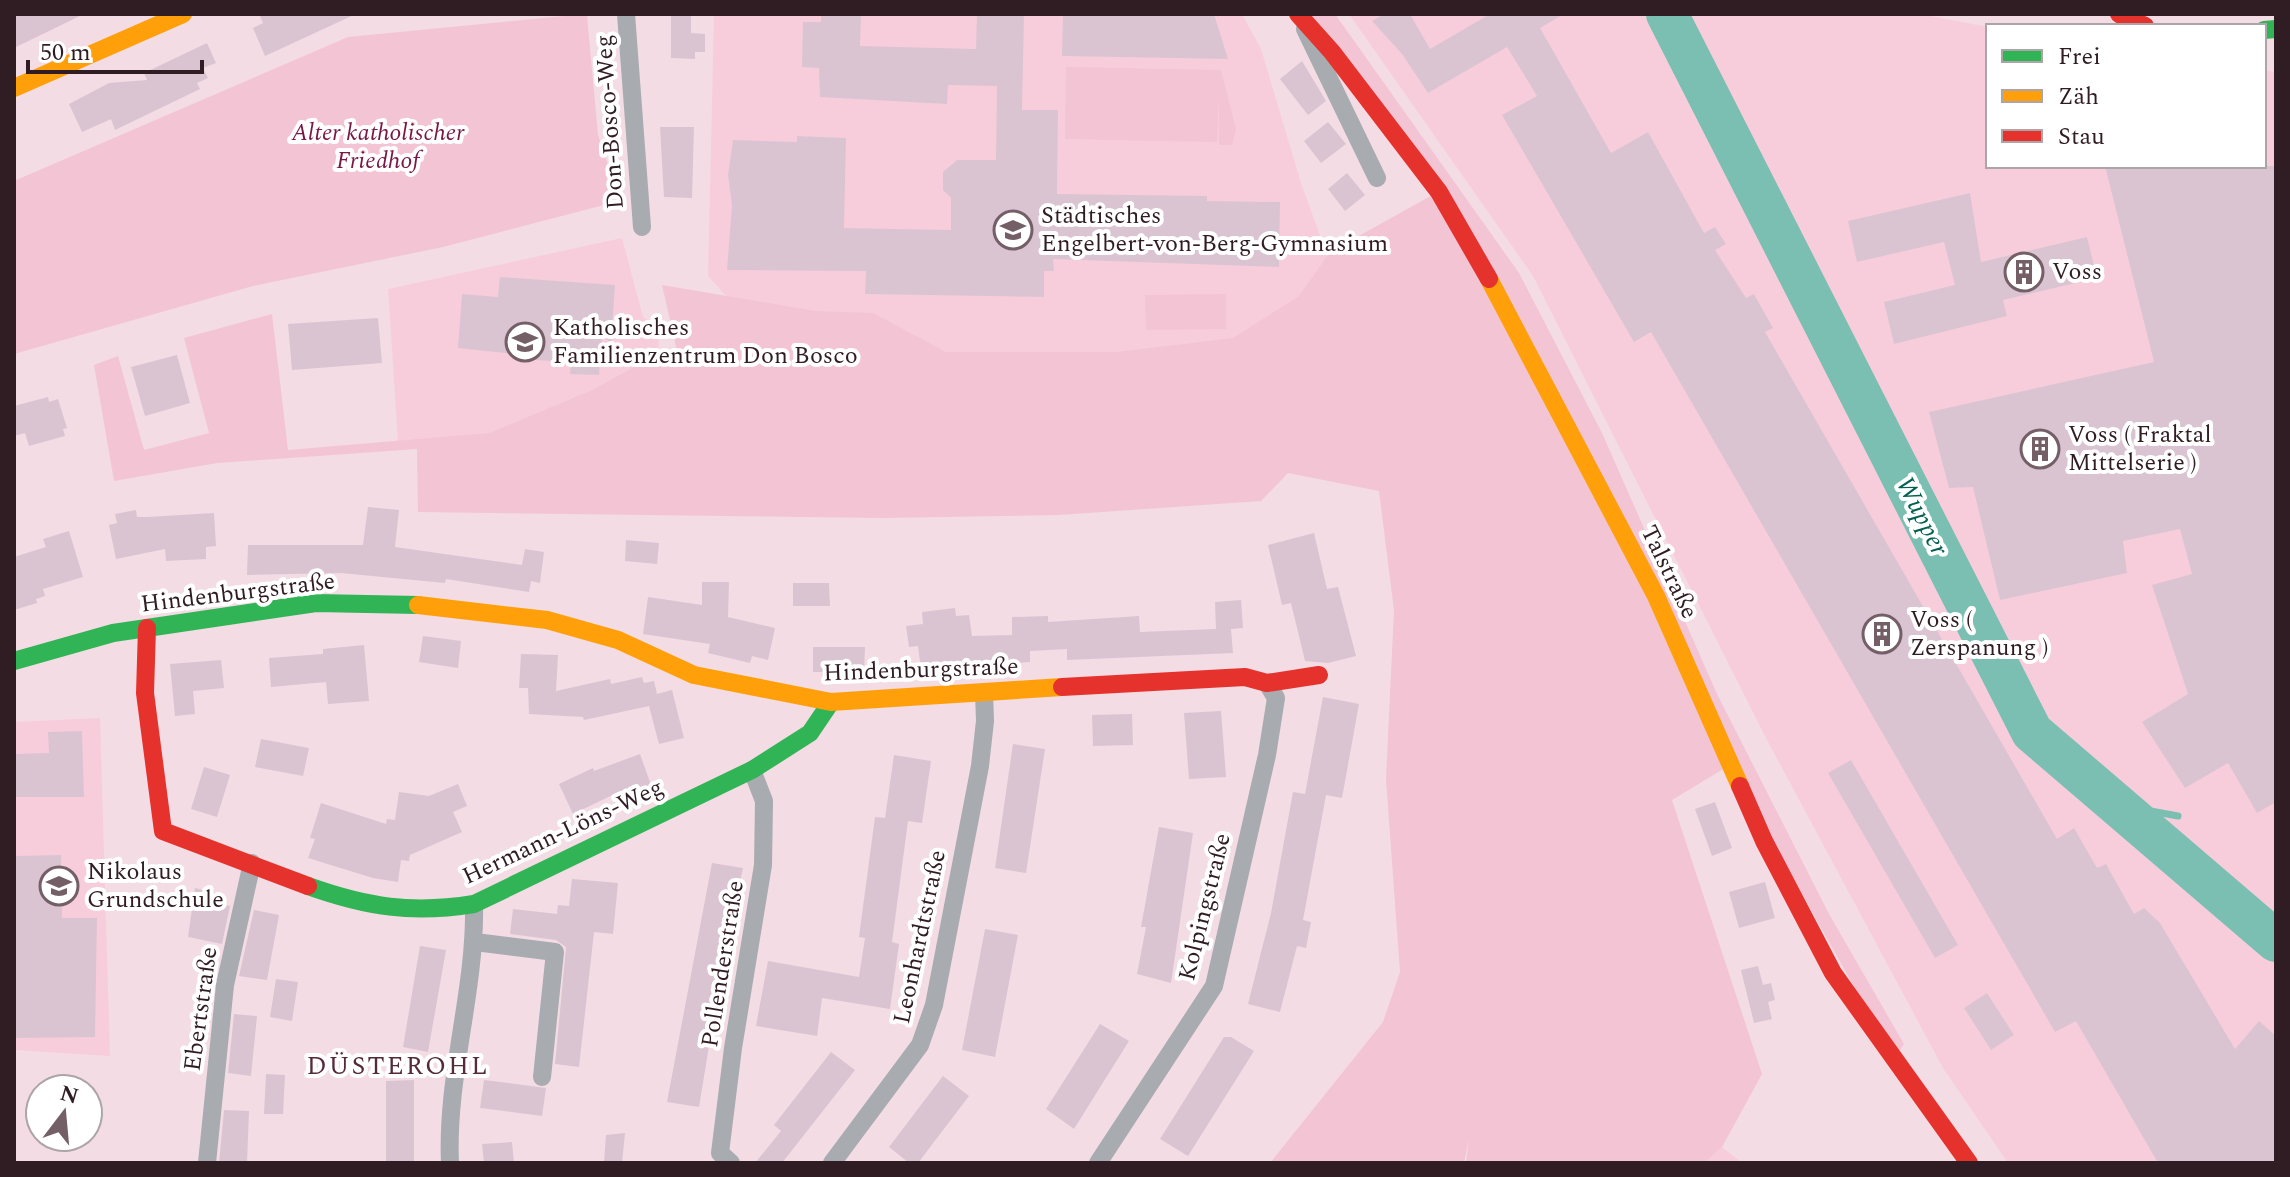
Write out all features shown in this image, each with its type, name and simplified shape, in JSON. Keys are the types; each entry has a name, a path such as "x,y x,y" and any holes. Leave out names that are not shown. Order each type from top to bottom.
{"street":[{"path":"14,88 183,14"},
{"name":"Don-Bosco-Weg","path":"626,14 642,227"},
{"path":"2119,14 2141,24"},
{"name":"Talstraße","path":"1299,16 1314,54 1377,178"},
{"name":"Talstraße","path":"1299,16 1332,52 1439,192 1513,322 1656,596 1764,841 1833,973 1969,1163"},
{"name":"Hindenburgstraße","path":"14,661 88,639 316,603 429,605 547,620 618,640 694,675 831,702 1199,678 1245,677 1267,683 1319,675"},
{"name":"Hermann-Löns-Weg","path":"147,628 145,693 163,831 382,907 428,911 474,904 752,770 810,733 831,702"},
{"name":"Kolpingstraße","path":"1098,1163 1214,986 1267,755 1276,698 1267,683"},
{"name":"Leonhardtstraße","path":"832,1163 920,1045 934,1005 980,766 984,693"},
{"name":"Pollenderstraße","path":"731,1163 720,1153 733,1048 763,865 764,801 752,770"},
{"name":"Ebertstraße","path":"207,1163 225,985 252,863"},
{"path":"450,1163 453,1104 475,942 474,904"},
{"path":"475,942 555,952 542,1077"}],"shaded area":[{"name":"Städtisches Engelbert-von-Berg-Gymnasium","path":"714,14 1242,14 1261,49 1301,183 1343,299 1312,346 1041,367 749,321 708,276"},
{"path":"1349,14 1920,14 1986,27 1986,168 2266,168 2266,70 2276,72 2276,1163 2008,1163 1943,1068 1767,740 1533,276"},
{"name":"Katholisches Familienzentrum Don Bosco","path":"622,238 643,317 657,326 660,359 639,364 594,389 489,433 398,442 388,289"},
{"name":"Nikolaus Grundschule","path":"100,718 110,1056 14,1050 14,722"},
{"path":"1722,1147 1742,1163 1704,1163"}],"green space":[{"path":"1306,14 1335,14 1519,273 1602,433 1717,694 1829,914 1904,1044 1894,1058 1730,765 1672,800 1762,1074 1722,1147 1704,1163 1466,1163 1469,1139 1464,1163 1270,1163 1383,1022 1400,972 1386,779 1394,610 1379,491 1288,473 1261,501 1059,515 884,518 418,512 417,449 217,463 114,481 94,365 118,356 144,450 209,433 184,338 272,314 288,450 489,433 594,389 639,364 678,355 662,285 816,311 873,313 946,352 1117,352 1233,338 1299,296 1330,252 1445,188"},
{"name":"Alter katholischer Friedhof","path":"587,16 598,135 616,189 604,205 443,247 253,286 14,354 14,181 348,37"},
{"path":"1066,67 1221,70 1236,129 1232,145 1219,145 1219,96 1217,142 1065,139"},
{"path":"1226,294 1226,329 1146,330 1145,295"}],"building":[{"path":"14,14 84,14 14,48"},
{"path":"259,14 356,14 265,56 253,28 263,23"},
{"path":"671,14 691,14 691,33 705,34 705,52 695,52 695,59 671,58"},
{"path":"821,14 861,14 860,46 976,49 977,14 1024,14 1022,110 1058,110 1057,194 1207,196 1207,201 1280,202 1279,267 1053,259 1054,271 1044,271 1044,297 865,294 866,271 727,270 732,205 728,175 733,140 797,142 797,136 846,138 844,228 951,230 951,198 943,190 943,172 957,160 996,160 997,86 948,85 947,104 820,97 819,68 802,67 803,22 821,22"},
{"path":"1063,14 1214,14 1228,59 1062,56"},
{"name":"Voss ( Zerspanung )","path":"1384,14 1410,14 1430,49 1490,14 1564,14 1540,28 1611,153 1648,132 1704,233 1715,227 1726,244 1715,250 1746,298 1754,294 1773,328 1765,332 2057,839 2074,828 2097,868 2106,864 2134,914 2144,908 2160,923 2235,1049 2259,1021 2276,1036 2276,1163 2158,1163 2076,1021 2055,1032 1651,332 1634,342 1502,115 1537,96 1507,47 1428,93 1402,54 1372,21"},
{"path":"207,43 216,63 203,68 208,78 197,83 200,89 115,130 111,119 82,132 69,104 109,83 147,80 144,73"},
{"path":"1302,61 1326,101 1308,115 1280,79"},
{"path":"1328,122 1346,144 1321,163 1304,141"},
{"path":"660,127 694,127 692,198 664,197"},
{"path":"2276,166 2276,802 2257,813 2228,763 2185,788 2142,722 2188,694 2152,585 2192,574 2180,529 2123,541 2127,573 2000,600 1973,487 1949,488 1929,412 2154,362 2106,168"},
{"path":"1347,173 1365,195 1345,211 1328,189"},
{"name":"Voss","path":"1970,193 1981,262 2087,237 2097,278 2003,300 2007,316 1894,344 1884,302 1955,285 1944,242 1857,262 1848,221"},
{"name":"Katholisches Familienzentrum Don Bosco","path":"500,277 615,285 611,342 602,337 599,375 570,374 571,362 516,359 516,354 458,348 462,294 498,297"},
{"path":"378,318 382,363 292,370 288,324"},
{"path":"177,355 190,403 145,416 131,367"},
{"path":"48,397 49,402 58,399 67,428 63,429 65,436 29,446 25,433 14,436 14,406"},
{"path":"368,507 399,510 395,547 522,565 525,549 544,552 540,583 531,581 529,592 446,579 445,583 341,573 247,575 248,545 363,545"},
{"path":"136,510 137,517 214,513 216,546 206,547 206,559 166,561 165,549 116,559 109,525 117,523 115,514"},
{"path":"69,531 83,577 43,589 45,596 36,599 37,603 14,610 14,557 46,547 43,539"},
{"path":"1314,533 1327,589 1338,587 1356,656 1328,663 1305,661 1291,603 1282,605 1268,545"},
{"path":"626,540 659,543 657,564 625,561"},
{"path":"702,582 729,582 728,617 775,628 768,660 752,656 750,663 708,653 710,644 643,634 648,597 702,605"},
{"path":"793,583 829,583 830,606 793,606"},
{"path":"1241,600 1243,628 1231,629 1233,653 1067,660 1067,649 1030,651 1030,662 921,670 918,646 909,647 906,626 923,624 922,612 955,608 956,616 969,615 972,636 1012,635 1012,617 1048,616 1048,622 1139,616 1140,632 1216,629 1215,602"},
{"path":"423,636 461,641 458,668 419,662"},
{"path":"364,645 369,701 328,704 326,682 271,687 269,658 323,654 323,649"},
{"path":"813,647 865,647 864,672 813,672"},
{"path":"521,654 558,655 556,691 610,679 611,684 642,677 644,683 654,681 657,694 672,690 684,738 659,744 649,706 584,720 583,717 529,714 528,688 519,688"},
{"path":"221,660 224,688 193,691 195,714 175,716 170,664"},
{"path":"1323,697 1359,704 1342,798 1326,795 1303,920 1311,922 1306,948 1297,946 1280,1012 1248,1004 1271,913 1293,792 1305,794"},
{"path":"1221,711 1226,777 1189,779 1184,713"},
{"path":"1132,714 1133,745 1093,746 1092,715"},
{"path":"82,731 84,797 14,797 14,754 49,753 48,732"},
{"path":"261,739 309,748 303,776 255,767"},
{"path":"1013,744 1045,749 1026,873 995,868"},
{"path":"640,754 651,785 622,796 621,791 573,814 559,784 593,768 594,771"},
{"path":"894,755 931,761 922,823 908,821 892,942 899,944 890,1009 822,998 817,1036 756,1026 768,961 859,977 865,938 859,937 875,817 885,818"},
{"path":"1851,760 1958,945 1935,958 1828,773"},
{"path":"204,767 230,775 217,817 191,809"},
{"path":"458,784 467,806 453,812 462,832 410,855 409,861 401,860 398,882 373,878 308,858 315,839 310,838 321,803 386,824 387,819 395,820 399,792 429,796"},
{"path":"1715,802 1732,848 1712,856 1695,809"},
{"path":"1159,827 1193,833 1171,983 1137,974 1146,927 1141,927"},
{"path":"61,855 62,918 97,918 95,1037 14,1038 14,856"},
{"path":"712,863 743,868 722,967 699,1107 667,1102"},
{"path":"572,879 618,883 613,934 594,932 579,1067 555,1064 566,947 556,940 510,934 513,909 557,914 558,905 569,906"},
{"path":"1765,882 1775,918 1739,928 1729,892"},
{"path":"195,888 220,894 218,904 230,906 222,944 188,937"},
{"path":"254,910 279,915 267,980 239,976"},
{"path":"985,929 1018,935 995,1057 962,1050"},
{"path":"420,946 446,950 428,1052 403,1047"},
{"path":"1758,966 1763,985 1771,983 1775,1000 1768,1002 1772,1019 1754,1023 1741,970"},
{"path":"276,979 298,982 292,1021 270,1017"},
{"path":"1987,993 2014,1035 1991,1050 1964,1008"},
{"path":"234,1014 257,1016 251,1076 228,1073"},
{"path":"1100,1024 1129,1041 1074,1129 1046,1109"},
{"path":"1224,1037 1231,1037 1254,1051 1188,1156 1160,1139"},
{"path":"831,1052 855,1070 782,1163 755,1163 781,1131 774,1125"},
{"path":"266,1074 285,1075 283,1114 264,1114"},
{"path":"943,1076 969,1096 918,1163 909,1163 889,1147"},
{"path":"414,1080 414,1163 386,1163 386,1081"},
{"path":"484,1080 546,1088 542,1116 480,1108"},
{"path":"224,1110 249,1111 247,1163 219,1163"},
{"path":"625,1133 622,1163 604,1163 606,1135"},
{"path":"512,1142 514,1163 484,1163 482,1144"}],"waterway":[{"name":"Wupper","path":"1667,14 2032,732 2276,941"},
{"path":"2118,805 2178,816"}],"traffic: fast":[{"path":"2266,30 2276,29"},
{"path":"14,661 113,633 316,603 418,605"},
{"path":"308,886 390,907 430,908 474,904 752,770 810,733 831,702"}],"traffic: slow":[{"path":"14,88 183,14"},
{"path":"1489,279 1656,596 1740,786"},
{"path":"418,605 547,620 618,640 694,675 831,702 1062,687"}],"traffic: jam":[{"path":"1298,14 1332,52 1439,192 1489,279"},
{"path":"2119,14 2141,24"},
{"path":"147,628 145,693 163,831 308,886"},
{"path":"1062,687 1245,677 1267,683 1319,675"},
{"path":"1740,786 1764,841 1833,973 1969,1163"}],"place":[{"name":"Städtisches Engelbert-von-Berg-Gymnasium","path":"1013,230"},
{"name":"Voss","path":"2024,272"},
{"name":"Katholisches Familienzentrum Don Bosco","path":"525,342"},
{"name":"Voss ( Fraktal Mittelserie )","path":"2040,449"},
{"name":"Voss ( Zerspanung )","path":"1882,634"},
{"name":"Nikolaus Grundschule","path":"59,886"}],"district":[{"name":"DÜSTEROHL","path":"398,1066"}]}
